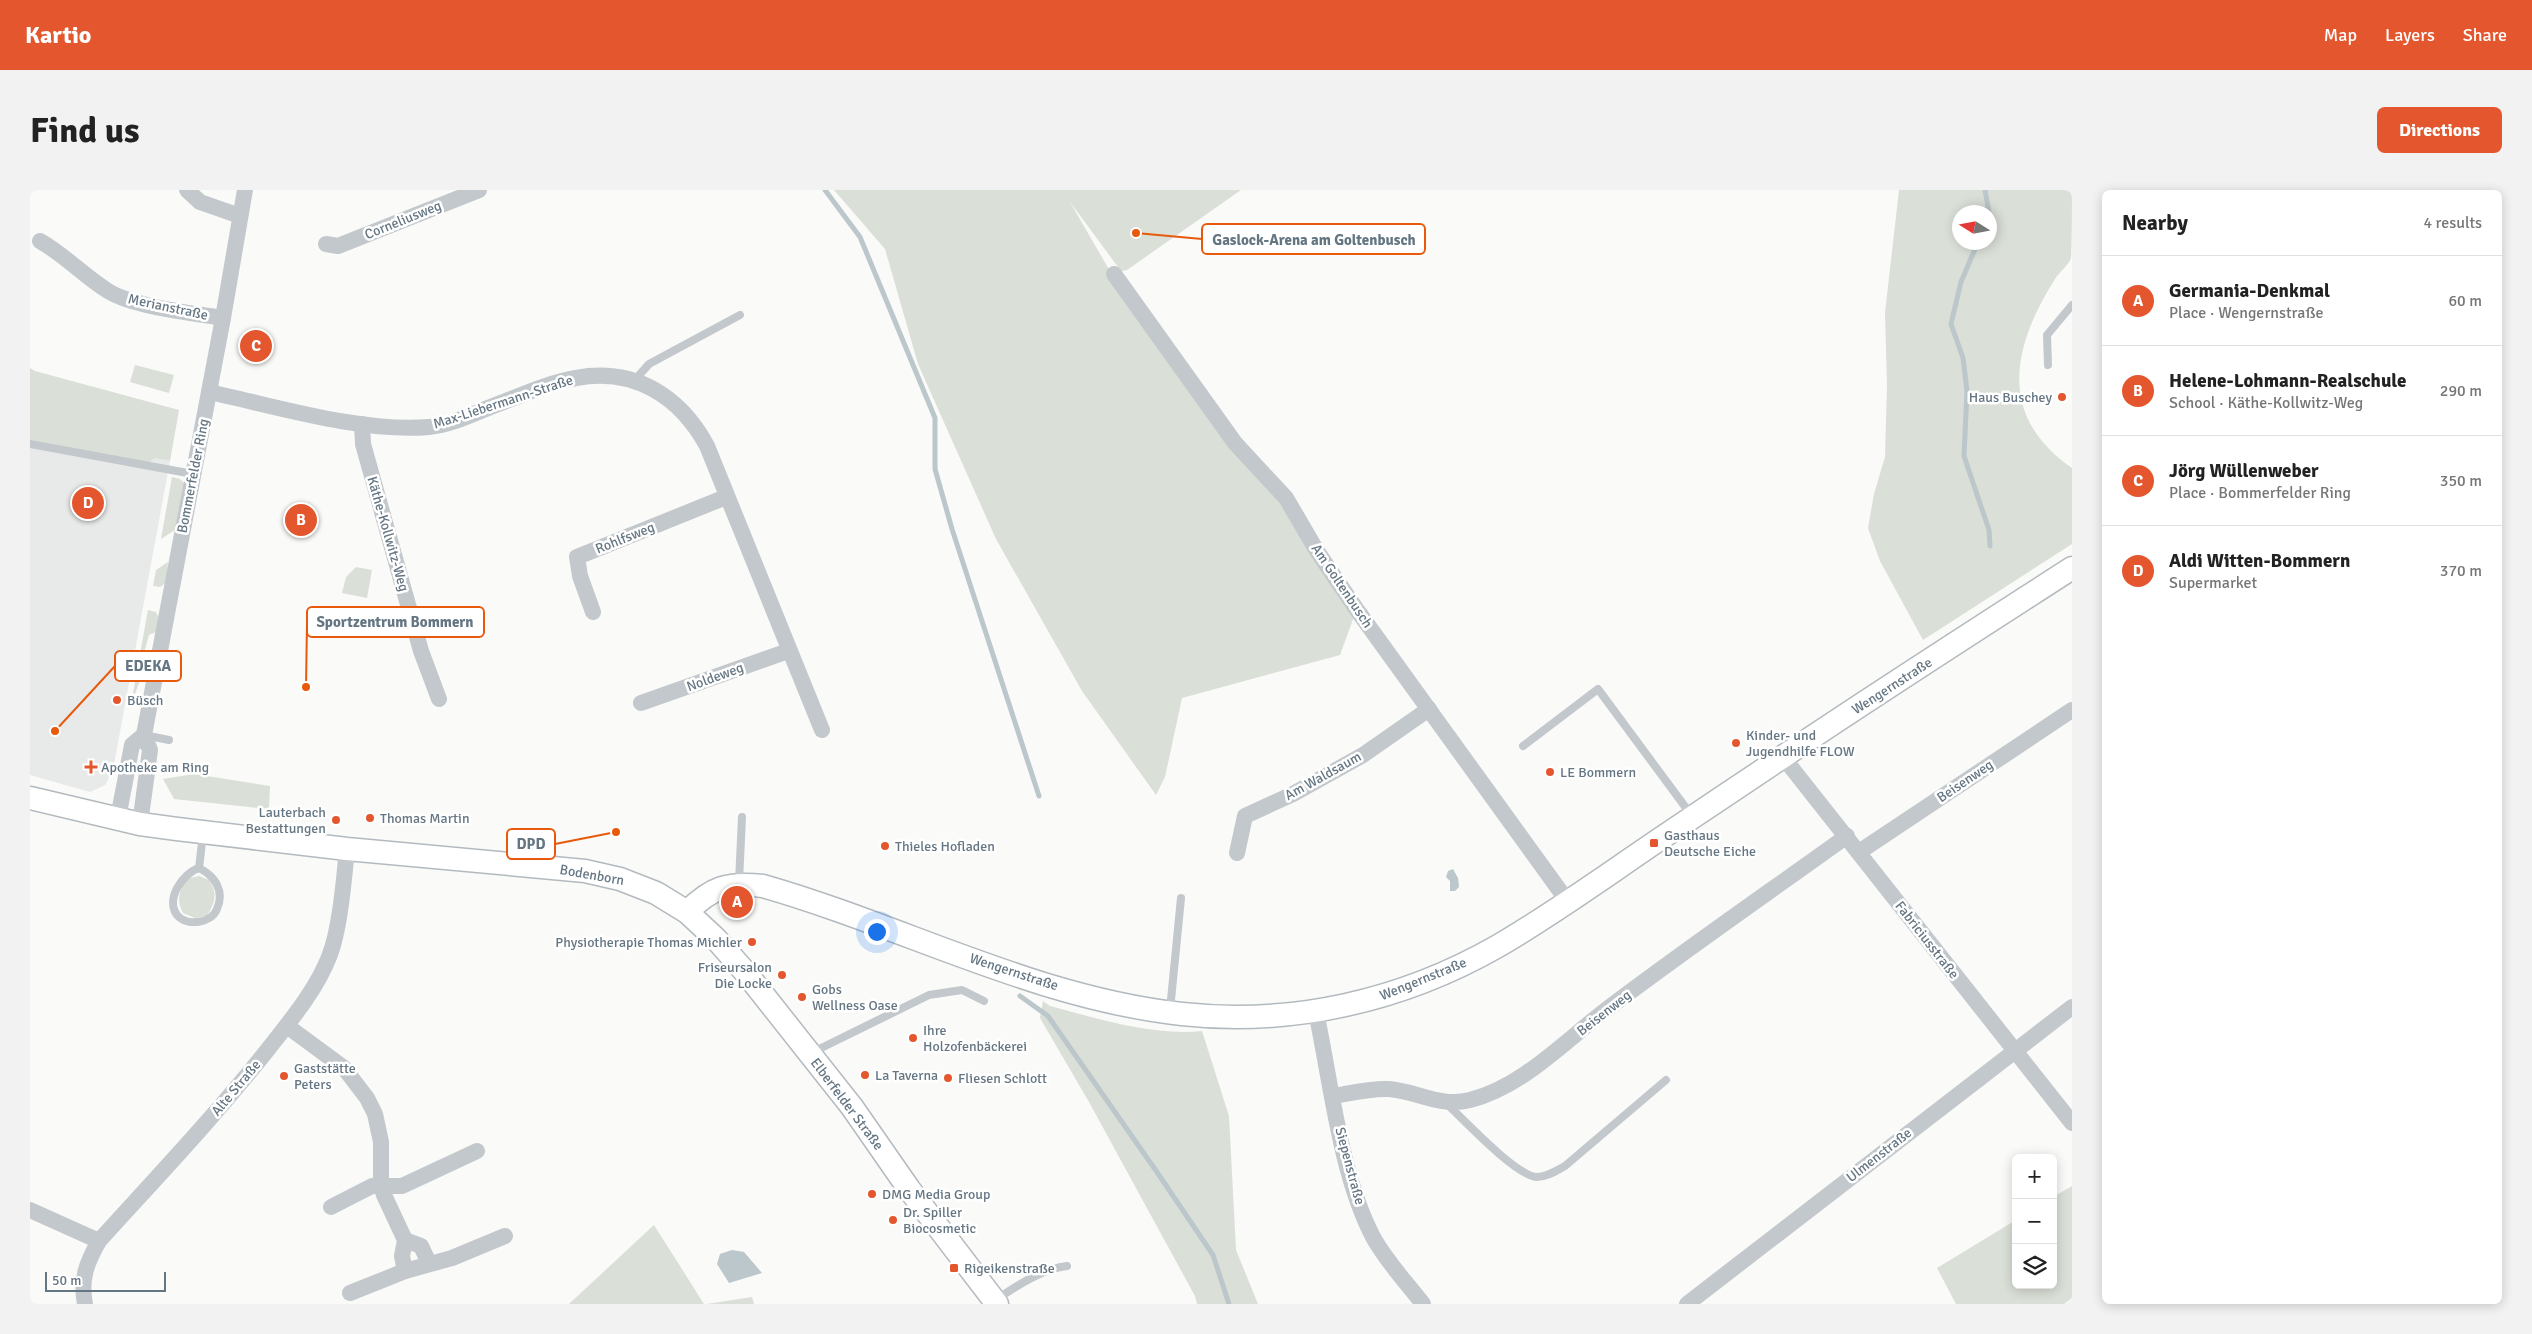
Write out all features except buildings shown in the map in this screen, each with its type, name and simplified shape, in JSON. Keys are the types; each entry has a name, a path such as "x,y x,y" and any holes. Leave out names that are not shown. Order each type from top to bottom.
{"main road":[{"name":"Wengernstraße","path":"687,912 700,899 713,891 739,884 763,886 1021,977 1126,1004 1170,1012 1257,1018 1316,1012 1388,994 1432,978 1498,946 1694,818 1783,756 2072,568"},
{"name":"Bodenborn","path":"30,798 140,824 347,849 602,874 656,893 687,912"},
{"name":"Elberfelder Straße","path":"687,912 746,973 852,1107 909,1190 994,1303"}],"street":[{"path":"187,190 200,202 240,216"},
{"name":"Bommerfelder Ring","path":"140,824 150,750 144,735 223,318 245,190"},
{"name":"Corneliusweg","path":"326,244 338,246 455,194 479,190"},
{"name":"Merianstraße","path":"40,241 63,254 110,292 132,300 223,318"},
{"name":"Am Goltenbusch","path":"1114,274 1235,443 1286,498 1317,551 1568,902"},
{"name":"Max-Liebermann-Straße","path":"208,392 362,424 436,426 460,419 558,382 578,377 615,377 634,381 665,395 687,416 706,446 788,651 822,730"},
{"name":"Käthe-Kollwitz-Weg","path":"362,424 362,444 421,651 440,699"},
{"name":"Rohlfsweg","path":"593,612 580,576 577,557 726,497"},
{"name":"Noldeweg","path":"641,704 788,651"},
{"name":"Am Waldsaum","path":"1237,853 1245,816 1293,794 1363,755 1429,709"},
{"name":"Beisenweg","path":"1859,852 2072,710"},
{"name":"Bommerfelder Ring","path":"118,818 132,745 144,735"},
{"name":"Fabriciusstraße","path":"1783,756 2013,1051 2072,1123"},
{"name":"Beisenweg","path":"1333,1096 1389,1089 1446,1102 1470,1100 1481,1096 1518,1077 1568,1042 1602,1013 1847,836"},
{"name":"Alte Straße","path":"85,1304 82,1283 84,1271 99,1241 207,1123 287,1026 324,970 330,954 347,849"},
{"name":"Ulmenstraße","path":"1687,1304 2072,1007"},
{"name":"Siepenstraße","path":"1316,1012 1349,1168 1366,1222 1388,1260 1423,1304"},
{"path":"287,1026 344,1068 367,1098 375,1114 381,1142 381,1186 405,1240 402,1256 405,1271"},
{"path":"331,1207 372,1186 402,1186 477,1151"},
{"path":"30,1210 99,1241"},
{"path":"350,1293 405,1271 452,1258 505,1236"},
{"path":"405,1240 421,1246 429,1263"}],"lane":[{"path":"2048,365 2047,335 2072,304"},
{"path":"634,381 649,364 740,315"},
{"path":"30,444 193,474"},
{"path":"1523,746 1598,689 1694,818"},
{"path":"144,735 169,740"},
{"path":"739,884 742,817"},
{"path":"199,868 203,832"},
{"path":"199,868 211,874 219,886 219,899 217,910 209,920 197,922 185,920 177,915 174,906 177,887 182,877 190,871 199,868"},
{"path":"1170,1012 1181,898"},
{"path":"809,1054 929,995 962,990 984,1001"},
{"path":"1446,1102 1519,1170 1528,1176 1538,1177 1551,1174 1565,1166 1666,1080"},
{"path":"994,1303 1018,1284 1056,1267 1067,1266"}],"shaded area":[{"path":"834,190 1241,190 1127,270 1121,271 1070,202 1137,318 1274,494 1356,611 1340,655 1182,698 1165,777 1156,795 1082,691 996,539 918,364 885,249"},
{"path":"1899,190 2072,190 2071,258 2055,279 2040,305 2029,330 2022,355 2019,380 2022,403 2032,426 2048,448 2072,468 2072,544 1923,640 1880,561 1868,528 1874,494 1885,457 1887,385 1885,313"},
{"path":"135,365 174,375 169,393 130,382"},
{"path":"30,368 35,371 179,410 170,461 155,458 148,463 30,440"},
{"path":"30,440 147,463 155,458 170,461 113,770 105,785 90,792 30,775"},
{"path":"172,477 180,479 184,483 175,530 161,539"},
{"path":"168,562 166,583 160,587 153,586 156,570"},
{"path":"356,567 372,570 367,598 342,593 346,577"},
{"path":"148,610 156,612 159,618 156,632 149,635 142,660 145,666 135,694 133,693"},
{"path":"194,774 270,786 269,809 174,799 163,779"},
{"path":"1453,869 1458,878 1459,887 1455,891 1450,891 1450,881 1446,877 1448,871"},
{"path":"199,876 209,880 214,890 214,898 207,916 195,918 183,913 179,896 186,879"},
{"path":"1043,1001 1050,1006 1145,1029 1183,1032 1202,1031 1229,1116 1236,1250 1258,1304 1197,1304 1195,1296 1089,1102 1040,1018"},
{"path":"2072,1186 2072,1298 2064,1304 1956,1304 1937,1268 2012,1222 2012,1289 2057,1289 2057,1195"},
{"path":"654,1225 704,1304 569,1304"},
{"path":"732,1250 744,1252 762,1273 729,1283 717,1264 720,1254"},
{"path":"752,1297 754,1304 707,1304"}],"waterway":[{"path":"825,190 860,237 935,418 935,469 952,529 1039,796"},
{"path":"1985,190 1988,205"},
{"path":"1975,250 1961,282 1951,324 1963,358 1967,391 1964,456 1989,530 1990,546"},
{"path":"1020,996 1048,1016 1159,1175 1213,1255 1229,1304"}],"place":[{"name":"Gaslock-Arena am Goltenbusch","path":"1136,233"},
{"name":"Jörg Wüllenweber","path":"256,346"},
{"name":"Haus Buschey","path":"2062,397"},
{"name":"Aldi Witten-Bommern","path":"88,503"},
{"name":"Helene-Lohmann-Realschule","path":"301,520"},
{"name":"Sportzentrum Bommern","path":"306,687"},
{"name":"Büsch","path":"117,700"},
{"name":"EDEKA","path":"55,731"},
{"name":"Kinder- und Jugendhilfe FLOW","path":"1736,743"},
{"name":"Apotheke am Ring","path":"91,767"},
{"name":"LE Bommern","path":"1550,772"},
{"name":"Thomas Martin","path":"370,818"},
{"name":"Lauterbach Bestattungen","path":"336,820"},
{"name":"DPD","path":"616,832"},
{"name":"Gasthaus Deutsche Eiche","path":"1654,843"},
{"name":"Thieles Hofladen","path":"885,846"},
{"name":"Germania-Denkmal","path":"737,902"},
{"name":"Physiotherapie Thomas Michler","path":"752,942"},
{"name":"Friseursalon Die Locke","path":"782,975"},
{"name":"Gobs Wellness Oase","path":"802,997"},
{"name":"Ihre Holzofenbäckerei","path":"913,1038"},
{"name":"La Taverna","path":"865,1075"},
{"name":"Gaststätte Peters","path":"284,1076"},
{"name":"Fliesen Schlott","path":"948,1078"},
{"name":"DMG Media Group","path":"872,1194"},
{"name":"Dr. Spiller Biocosmetic","path":"893,1220"},
{"name":"Rigeikenstraße","path":"954,1268"}]}
